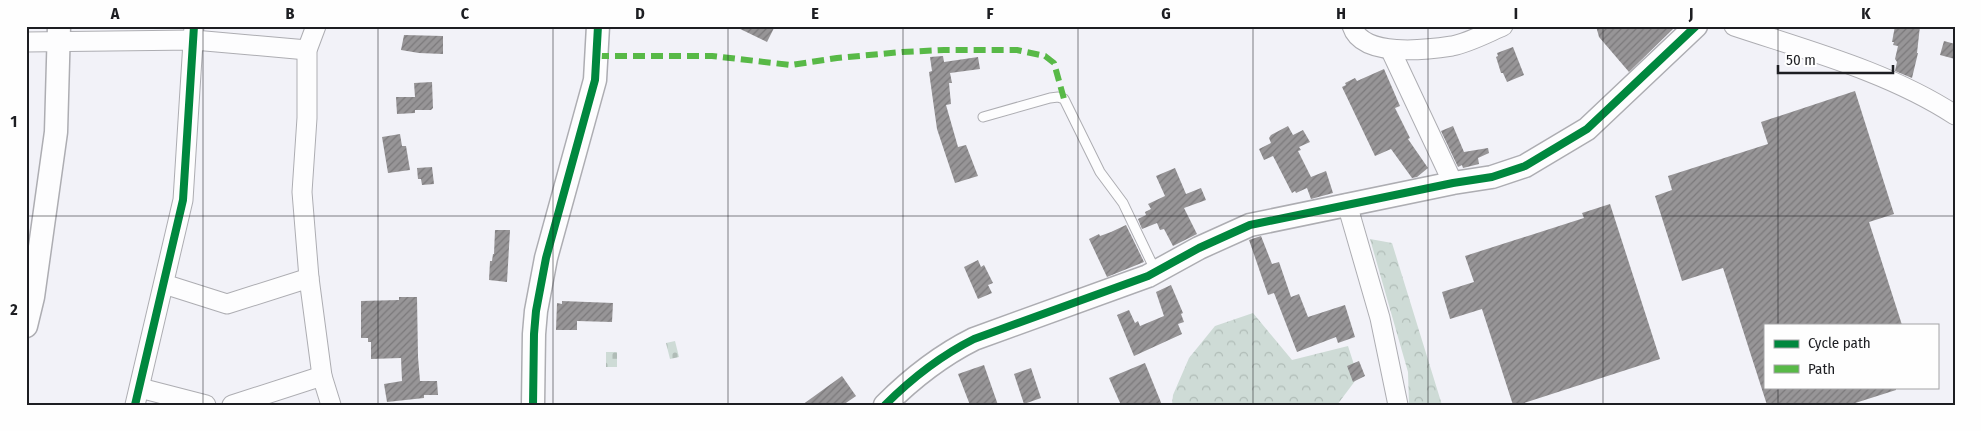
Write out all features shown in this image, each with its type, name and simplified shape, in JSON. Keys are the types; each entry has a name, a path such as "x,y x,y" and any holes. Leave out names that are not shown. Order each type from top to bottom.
{"street":[{"path":"316,26 307,50 307,118 302,192 309,278 322,376 331,405"},
{"path":"534,405 534,334 538,302 559,205 595,80 598,26"},
{"path":"1352,26 1358,37 1364,42 1391,51 1453,46 1503,26"},
{"path":"889,403 931,364 967,342 1156,272 1199,248 1250,226 1453,182 1492,176 1525,166 1587,130 1696,26"},
{"path":"1734,26 1820,54 1875,75 1911,90 1955,116"},
{"path":"26,42 59,34 194,33 307,50"},
{"path":"194,33 183,200 138,396 206,405"},
{"path":"26,326 33,297 56,132 59,34"},
{"path":"1391,51 1453,182"},
{"path":"1347,204 1378,310 1398,405"},
{"path":"164,284 227,304 309,278"},
{"path":"232,405 322,376"}],"lane":[{"path":"984,117 1050,98 1064,99 1100,172 1124,203 1156,272"}],"green space":[{"path":"1370,239 1392,243 1442,405 1409,405 1408,372"},
{"path":"1253,313 1292,360 1348,346 1358,377 1337,405 1172,405 1173,395 1189,358 1215,326"},
{"path":"675,341 679,357 670,359 666,343"},
{"path":"606,352 617,352 617,367 606,367"}],"building":[{"path":"734,26 775,26 767,42"},
{"path":"1596,26 1676,26 1629,72 1599,37"},
{"path":"1895,26 1920,26 1918,53 1912,78 1895,71 1898,46 1893,45 1894,42 1892,42"},
{"path":"404,35 443,36 443,54 401,50"},
{"path":"1944,41 1955,44 1955,59 1940,55"},
{"path":"1513,47 1524,75 1507,82 1503,73 1501,73 1496,57 1498,56 1497,53"},
{"path":"943,56 944,62 978,57 980,69 950,73 952,83 949,83 951,104 946,105 958,147 966,145 978,176 955,183 937,129 929,72 932,71 930,57"},
{"path":"1384,69 1400,106 1395,108 1410,138 1408,139 1428,168 1417,177 1412,178 1391,149 1375,156 1342,87 1346,85 1345,83 1355,78 1357,81"},
{"path":"432,82 433,108 431,110 415,110 415,113 397,114 396,97 415,97 414,83"},
{"path":"1855,91 1894,214 1869,222 1902,324 1764,324 1764,388 1896,388 1896,390 1849,405 1767,405 1723,268 1682,281 1655,196 1672,190 1668,176 1768,144 1761,122"},
{"path":"1288,126 1293,135 1303,130 1310,142 1299,147 1301,150 1298,151 1311,177 1326,171 1333,193 1311,199 1307,188 1292,193 1273,156 1264,160 1259,149 1271,143 1269,138 1271,135"},
{"path":"1453,126 1464,152 1488,148 1489,153 1478,158 1479,164 1463,168 1462,165 1458,167 1441,131"},
{"path":"400,134 402,146 406,146 410,170 388,173 382,137"},
{"path":"432,167 434,184 422,185 421,179 418,179 417,168"},
{"path":"1175,168 1186,194 1201,188 1206,200 1184,208 1197,234 1173,246 1164,229 1160,230 1157,223 1142,229 1138,219 1146,215 1145,212 1151,209 1148,204 1165,196 1156,176"},
{"path":"1610,204 1660,359 1513,405 1482,309 1450,319 1442,292 1474,282 1465,256 1584,218 1582,213"},
{"path":"1126,225 1144,262 1107,277 1089,239"},
{"path":"495,230 510,230 507,282 489,280 490,261 492,261 494,254"},
{"path":"1261,236 1272,264 1279,262 1291,297 1299,294 1308,317 1345,305 1355,337 1338,343 1336,337 1297,352 1274,293 1268,295 1249,240"},
{"path":"978,260 981,267 984,265 993,283 988,285 992,293 978,299 964,267"},
{"path":"1171,285 1183,313 1181,314 1184,322 1178,324 1182,334 1134,356 1117,315 1129,310 1135,323 1138,321 1140,326 1164,316 1156,292"},
{"path":"399,297 417,297 420,381 437,381 438,395 424,395 424,398 387,402 384,384 402,381 401,358 371,359 371,342 368,342 368,338 361,338 361,301 399,300"},
{"path":"562,301 613,303 612,322 577,321 577,330 556,330 557,303 562,304"},
{"path":"1359,361 1365,376 1353,382 1347,366"},
{"path":"1145,363 1162,405 1121,405 1109,378"},
{"path":"984,365 998,405 970,405 958,374"},
{"path":"1031,368 1041,398 1024,404 1014,374"},
{"path":"842,376 856,396 843,405 802,405"}],"marked path":[{"path":"597,56 712,56 791,65 837,58 902,52 1017,50 1045,56 1054,63 1064,99"}],"cycle path":[{"path":"135,405 183,200 194,26"},
{"path":"533,405 536,311 546,258 595,80 598,26"},
{"path":"885,405 927,368 974,339 1148,276 1199,248 1250,225 1453,183 1492,177 1525,166 1587,129 1696,26"}]}
